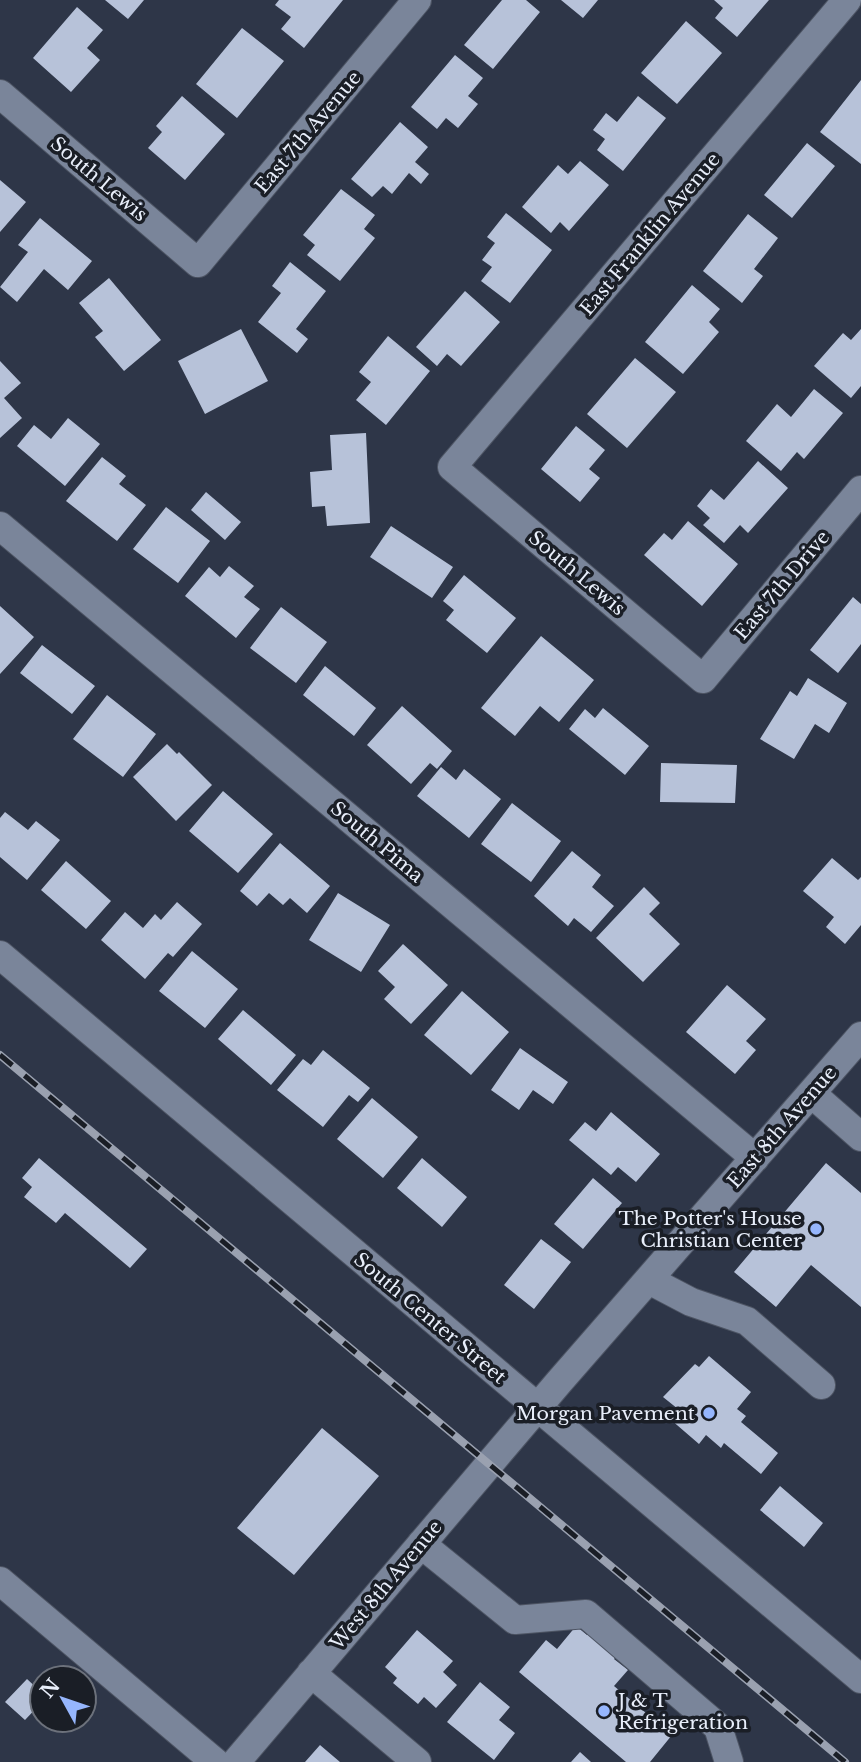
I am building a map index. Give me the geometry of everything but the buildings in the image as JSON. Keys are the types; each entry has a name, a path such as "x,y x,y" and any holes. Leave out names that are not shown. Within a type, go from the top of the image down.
{"street":[{"name":"East 7th Avenue","path":"198,263 417,0"},
{"name":"East Franklin Avenue","path":"452,467 847,0"},
{"name":"South Lewis","path":"0,94 198,263"},
{"name":"South Lewis","path":"452,467 703,679"},
{"name":"East 7th Drive","path":"703,679 861,491"},
{"name":"South Pima","path":"0,526 755,1157"},
{"name":"South Center Street","path":"0,955 861,1679"},
{"name":"East 8th Avenue","path":"537,1408 861,1036"},
{"path":"812,1094 861,1137"},
{"path":"649,1280 691,1302 747,1321 821,1385"},
{"name":"West 8th Avenue","path":"236,1762 537,1408"},
{"path":"421,1544 515,1620 586,1614 718,1727 729,1762"},
{"path":"0,1581 215,1762"},
{"path":"311,1673 417,1762"}],"railway":[{"path":"0,1055 845,1762"}],"place":[{"name":"The Potter's House Christian Center","path":"816,1229"},
{"name":"Morgan Pavement","path":"709,1413"},
{"name":"J & T Refrigeration","path":"604,1711"}]}
